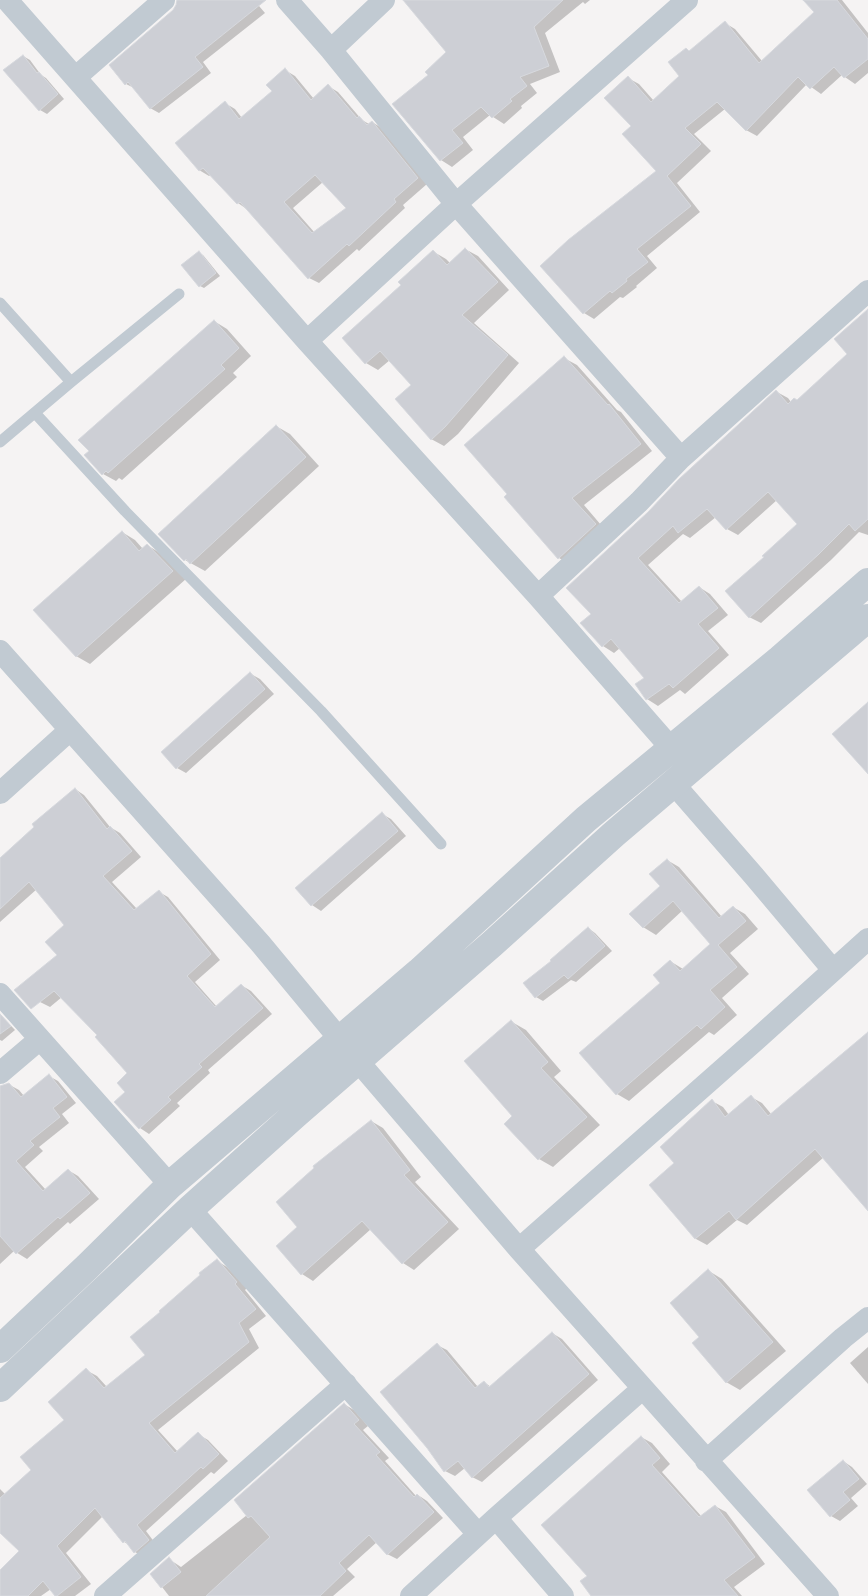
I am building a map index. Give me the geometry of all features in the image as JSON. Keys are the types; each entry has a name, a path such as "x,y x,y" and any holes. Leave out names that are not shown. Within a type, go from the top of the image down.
{"street":[{"path":"8,0 306,342 538,596 671,748"},
{"path":"76,78 164,0"},
{"path":"287,0 331,50 456,204 680,458"},
{"path":"331,50 384,0"},
{"path":"306,342 456,204 687,0"},
{"path":"538,596 639,502 680,458 868,291"},
{"path":"0,1349 170,1185 419,972 586,819 780,659 868,582"},
{"path":"0,1388 190,1209 357,1060 492,944 556,885 673,783 868,618"},
{"path":"0,651 260,942 339,1039 518,1250 828,1596"},
{"path":"0,793 70,730"},
{"path":"673,783 833,970"},
{"path":"518,1250 757,1039 868,938"},
{"path":"0,994 170,1185"},
{"path":"0,1073 40,1039"},
{"path":"190,1209 478,1534"},
{"path":"706,1461 843,1338 868,1318"},
{"path":"105,1596 346,1384"},
{"path":"411,1596 642,1389"},
{"path":"496,1518 563,1596"}],"lane":[{"path":"0,442 70,382 179,294"},
{"path":"0,303 70,382"},
{"path":"35,413 126,511 320,711 441,844"}],"building":[{"path":"177,0 266,0 195,57 203,67 150,109 128,82 125,85 109,65 173,10"},
{"path":"403,0 563,0 534,27 549,66 520,77 527,86 510,99 512,101 492,118 481,107 452,130 463,143 440,161 392,104 428,75 425,72 446,52"},
{"path":"803,0 837,0 868,39 868,59 844,78 834,67 810,89 798,77 746,131 717,102 685,128 701,144 667,176 691,206 637,249 648,262 612,293 610,291 583,314 540,266 568,240 656,171 622,134 631,126 604,98 628,76 651,102 679,76 668,62 686,48 689,51 725,21 759,63 814,12"},
{"path":"23,55 37,73 39,72 58,94 39,111 3,70"},
{"path":"285,68 311,100 328,84 357,118 359,116 367,125 372,121 418,178 394,199 396,202 349,246 347,244 308,279 240,202 237,204 203,168 199,171 175,143 225,101 239,119 272,91 266,85","holes":["315,175 346,208 312,233 284,202"]},
{"path":"465,248 498,282 462,315 508,355 445,427 431,440 395,399 411,385 380,351 365,364 342,338 401,285 398,282 433,250 447,265"},
{"path":"199,251 216,273 199,287 181,265"},
{"path":"868,309 868,519 855,531 849,524 749,618 725,591 764,557 762,556 797,524 768,492 726,530 707,509 678,533 673,526 638,558 679,603 699,586 718,608 698,624 719,648 673,688 669,684 646,700 635,684 644,678 611,639 602,647 580,623 591,614 566,588 648,512 679,479 776,390 788,404 794,398 797,400 847,354 834,339"},
{"path":"214,320 239,348 221,365 225,369 108,473 106,471 102,475 84,455 89,451 78,440"},
{"path":"564,356 609,404 641,444 572,498 596,524 558,559 504,497 507,494 464,445"},
{"path":"276,425 306,457 190,564 186,559 184,561 158,534"},
{"path":"122,531 139,551 147,544 173,571 76,657 33,610"},
{"path":"250,672 265,689 176,769 161,752"},
{"path":"868,702 868,774 832,734"},
{"path":"75,788 107,829 110,826 132,851 103,876 134,910 159,890 211,954 187,976 215,1007 241,984 263,1008 199,1064 202,1067 168,1097 171,1100 139,1129 114,1102 125,1092 117,1083 127,1073 95,1037 97,1035 54,991 31,1009 14,990 57,955 45,942 64,925 29,882 0,909 0,858 34,827 32,824"},
{"path":"382,812 398,831 311,906 295,888"},
{"path":"667,859 719,918 733,906 746,921 718,945 737,967 710,990 725,1007 701,1029 697,1025 616,1095 579,1053 660,983 653,975 670,960 680,971 710,944 673,901 643,928 629,914 660,886 649,874"},
{"path":"588,927 605,946 568,979 564,975 535,998 523,983 551,961"},
{"path":"0,1014 11,1026 0,1034"},
{"path":"511,1020 548,1062 541,1068 587,1117 538,1160 504,1124 512,1116 464,1061"},
{"path":"868,1032 868,1211 815,1149 736,1220 729,1211 695,1239 649,1185 674,1163 660,1147 712,1099 725,1117 751,1095 768,1116"},
{"path":"49,1074 67,1097 53,1108 60,1117 30,1141 34,1145 16,1161 43,1191 68,1169 90,1193 60,1219 58,1217 16,1254 0,1236 0,1086 9,1083 21,1097"},
{"path":"371,1120 410,1170 404,1175 448,1222 402,1264 362,1221 301,1275 276,1246 297,1227 276,1202 314,1168 313,1166"},
{"path":"217,1259 237,1282 235,1284 256,1309 239,1323 249,1342 149,1423 175,1453 198,1432 219,1454 203,1469 201,1467 137,1525 149,1540 134,1553 125,1541 123,1543 95,1508 57,1546 81,1577 57,1596 43,1581 28,1596 0,1596 0,1570 19,1551 0,1533 0,1498 31,1470 20,1457 64,1420 48,1402 86,1368 104,1388 145,1355 130,1337 200,1275 199,1273"},
{"path":"708,1269 773,1342 726,1383 692,1343 699,1337 670,1303"},
{"path":"552,1332 589,1374 472,1478 458,1461 444,1472 427,1448 380,1392 437,1343 475,1388 484,1381 489,1387"},
{"path":"344,1403 359,1420 354,1424 380,1452 376,1455 414,1497 417,1494 434,1512 387,1555 369,1535 339,1563 346,1571 320,1596 206,1596 270,1537 251,1516 248,1518 234,1500"},
{"path":"641,1436 660,1458 652,1465 699,1517 715,1505 755,1557 724,1580 738,1596 591,1596 580,1581 587,1576 541,1525"},
{"path":"843,1460 859,1479 843,1492 850,1500 830,1517 807,1490"},
{"path":"169,1557 181,1572 161,1588 150,1574"}]}
